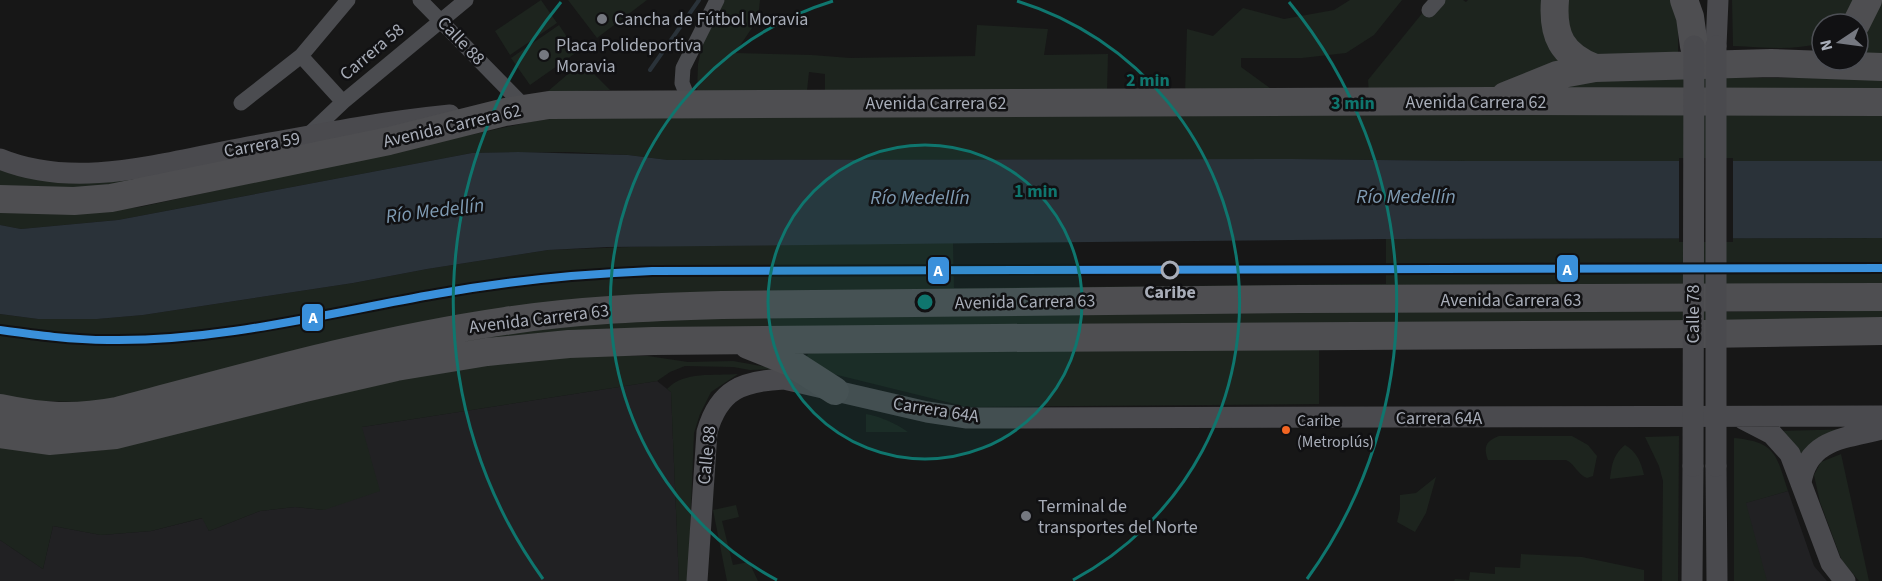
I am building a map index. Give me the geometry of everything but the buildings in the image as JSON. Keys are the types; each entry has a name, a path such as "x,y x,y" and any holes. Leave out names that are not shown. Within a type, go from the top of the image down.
{"highway":[{"path":"1555,0 1556,25 1561,43 1572,57 1595,68"},
{"path":"1684,0 1705,46"},
{"path":"1771,63 1810,55"},
{"path":"1492,101 1557,75 1595,68 1771,63 1882,67"},
{"name":"Avenida Carrera 62","path":"0,199 74,201 111,198 389,141 526,108 564,104 1882,102"},
{"name":"Avenida Carrera 63","path":"0,408 53,417 94,415 300,363 456,329 532,317 637,308 722,305 1230,300 1882,297"},
{"name":"Avenida Carrera 63","path":"0,434 50,441 116,435 396,367 487,352 610,341 1704,334 1882,330"},
{"path":"731,340 790,362 835,391"}],"main road":[{"path":"1698,0 1705,46"},
{"path":"1705,46 1718,0"},
{"name":"Calle 78","path":"1692,581 1705,46"},
{"name":"Calle 78","path":"1705,46 1717,581"},
{"name":"Carrera 59","path":"0,159 26,168 51,172 103,172 393,121 526,108"},
{"name":"Carrera 64A","path":"784,379 927,412 967,418 1882,416"},
{"name":"Calle 88","path":"698,581 706,443 710,419 716,406 733,390 755,382 784,379"},
{"path":"1739,418 1762,428 1782,444 1790,454 1831,563 1845,581"},
{"path":"1801,483 1803,470 1808,460 1819,449 1828,443 1882,429"}],"street":[{"path":"241,103 301,57 348,0"},
{"name":"Calle 88","path":"420,0 526,108"},
{"name":"Carrera 58","path":"306,137 342,102 466,0"},
{"path":"690,103 682,83 683,68 717,0"},
{"path":"301,57 342,102"}],"shaded area":[{"name":"Placa Polideportiva Moravia","path":"541,0 557,23 510,55 495,31"},
{"name":"Cancha de Fútbol Moravia","path":"568,0 647,0 597,38"},
{"path":"725,0 760,0 758,19 735,53 850,58 975,56 977,25 1048,29 1044,55 1108,54 1107,92 825,92 825,74 809,72 807,91 697,93 698,64 705,33"},
{"path":"1350,0 1402,0 1374,35 1346,53 1302,58 1241,58 1241,67 1278,94 1185,94 1187,29 1213,36 1243,8 1284,19 1334,10"},
{"path":"1433,0 1463,0 1466,2 1468,0 1552,0 1569,63 1499,93 1369,94 1368,80"},
{"path":"1561,0 1675,0 1678,10 1678,60 1577,55"},
{"path":"1732,0 1858,0 1852,12 1810,12 1810,45 1778,48 1733,46"},
{"path":"1882,0 1882,57 1870,57 1870,17"},
{"name":"Placa Polideportiva Moravia","path":"559,25 577,52 530,85 511,58"},
{"path":"582,62 610,90 547,92"},
{"path":"1592,77 1882,78 1882,91 1536,92"},
{"path":"1882,113 1882,161 668,160 569,152 472,153 118,220 21,229 0,225 0,210 100,211 140,207 530,122 576,115"},
{"path":"0,167 135,174 124,188 0,188"},
{"path":"1882,238 1882,288 673,297 124,403 0,400 0,314 38,319 97,319 143,315 548,250 657,246 953,243 954,288 1386,284 1386,239"},
{"path":"1395,310 1813,312 1882,310 1882,321 642,331 401,347 631,318"},
{"path":"1319,348 1319,404 967,407 817,370 805,360 808,354 817,352"},
{"path":"565,356 648,356 688,362 733,361 778,369 750,370 733,367 685,366 657,381 362,427 380,491 324,510 295,507 260,511 209,531 202,518 151,531 101,535 53,526 43,569 0,540 0,446 55,453 111,449 425,373"},
{"path":"738,374 711,392 694,433 688,581 679,581 671,392 667,389 682,379 691,377"},
{"path":"657,381 671,392 679,581 0,581 0,540 43,569 53,526 101,535 151,531 203,518 209,531 260,511 295,507 324,510 362,427"},
{"path":"866,414 888,421 908,432 866,432"},
{"path":"1857,429 1823,436 1809,445 1800,460 1778,431"},
{"path":"1499,436 1572,436 1588,445 1597,456 1593,476 1584,477 1566,460 1488,460 1487,445"},
{"path":"1679,436 1678,581 1662,581 1663,481 1659,466 1645,437"},
{"path":"1734,438 1758,443 1772,452 1777,459 1788,491 1746,503 1767,581 1734,581"},
{"path":"1625,445 1638,458 1644,475 1610,479 1614,460"},
{"path":"1841,454 1869,581 1859,581 1842,561 1820,502 1814,475 1821,462"},
{"path":"1436,477 1426,513 1415,532 1397,522 1400,495 1416,493"},
{"path":"1788,491 1814,566 1827,581 1734,581 1734,506"},
{"path":"736,505 739,517 722,521 733,565 749,562 758,581 727,581 713,510"},
{"path":"1521,554 1582,557 1644,570 1644,581 1454,581 1455,579 1469,580 1470,572 1495,574 1495,567 1520,568"}],"water":[{"name":"Río Medellín","path":"472,153 628,155 668,160 1882,161 1882,238 1386,239 607,247 548,250 143,315 97,319 38,319 0,314 0,225 21,229 118,220"}],"pier":[{"path":"1679,158 1733,158 1733,242 1679,242"}],"waterway":[{"path":"650,70 699,0"}],"transit line":[{"name":"A","path":"0,330 94,340 191,336 273,325 489,285 570,276 652,271 1882,268"}],"place":[{"name":"Cancha de Fútbol Moravia","path":"602,19"},
{"name":"Placa Polideportiva Moravia","path":"544,55"},
{"name":"Caribe","path":"1170,270"},
{"name":"Caribe (Metroplús)","path":"1286,430"},
{"name":"Terminal de transportes del Norte","path":"1026,516"}]}
